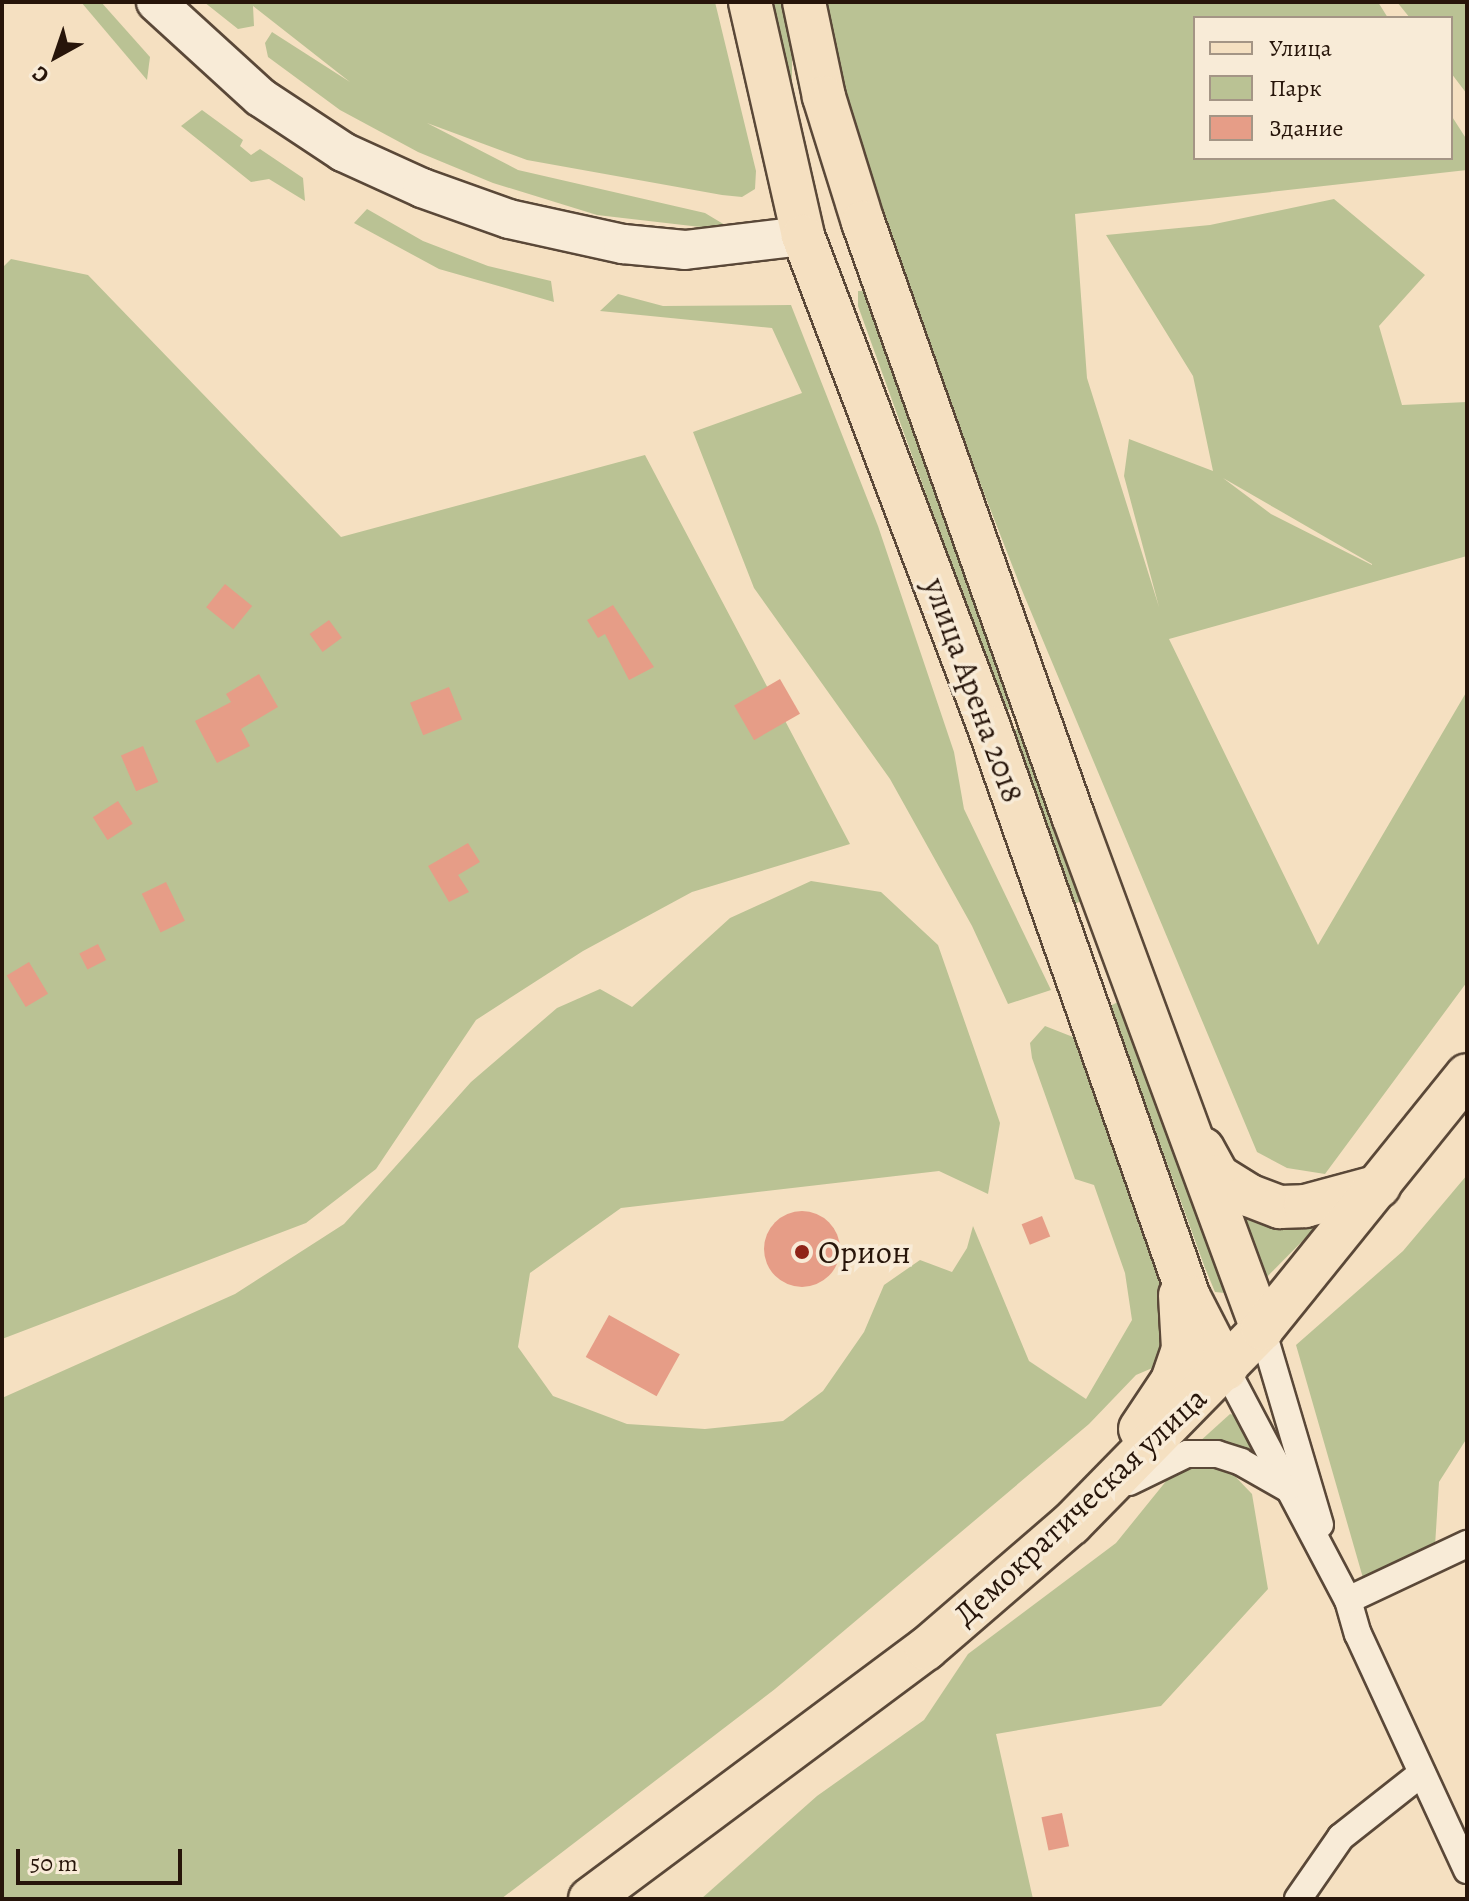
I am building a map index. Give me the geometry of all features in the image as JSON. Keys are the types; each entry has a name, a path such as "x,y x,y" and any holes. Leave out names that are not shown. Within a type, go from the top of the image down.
{"main road":[{"path":"156,2 260,97 343,152 422,188 509,219 623,244 685,250 803,236 863,222"},
{"name":"улица Арена 2018","path":"750,2 803,236 989,727 1177,1262 1226,1369"},
{"name":"улица Арена 2018","path":"804,2 824,97 863,222 1180,1111 1262,1329"},
{"name":"Демократическая улица","path":"590,1899 926,1649 1071,1524 1262,1329 1467,1075"},
{"path":"1180,1111 1218,1176 1248,1195 1280,1207 1305,1206 1379,1186"},
{"path":"1071,1524 1172,1381 1183,1349 1177,1262"}],"street":[{"path":"1262,1329 1333,1571"},
{"path":"1226,1369 1348,1600 1467,1870"},
{"path":"1071,1524 1145,1470 1187,1454 1241,1462 1288,1489"},
{"path":"1348,1600 1467,1544"},
{"path":"1298,1899 1341,1837 1422,1773"}],"green space":[{"path":"81,2 101,2 150,57 147,80"},
{"path":"204,2 715,2 756,171 755,189 742,197 722,195 527,160 427,123 518,170 705,213 735,231 597,215 493,183 418,152 340,110 268,57 265,43 272,32 350,82 253,6 254,26 238,29"},
{"path":"775,2 792,2 792,195 775,195"},
{"path":"826,2 1378,2 1387,16 1193,16 1193,160 1453,160 1453,118 1467,140 1467,170 1075,214 1087,378 1159,607 1124,476 1129,439 1213,471 1193,376 1106,235 1210,225 1334,199 1425,275 1379,326 1402,405 1467,402 1467,556 1169,639 1318,945 1467,691 1467,982 1325,1174 1287,1168 1257,1152 1021,588 892,257 831,42","holes":["1223,478 1372,564 1271,514"]},
{"path":"1397,2 1467,2 1467,94 1453,76 1453,16 1408,16"},
{"path":"202,110 243,140 240,146 251,155 260,149 303,178 305,201 269,179 251,182 181,126"},
{"path":"367,209 423,241 488,266 551,281 554,302 439,269 354,223"},
{"path":"11,259 88,275 341,537 645,455 850,844 692,892 583,951 476,1020 376,1169 306,1223 2,1339 2,268"},
{"path":"858,291 867,291 1018,708 1004,710 858,306"},
{"path":"618,294 663,306 791,305 878,526 954,752 964,809 1051,990 1008,1004 972,926 890,779 754,588 693,432 802,393 772,328 600,311"},
{"path":"1025,726 1088,899 1074,904 1011,731"},
{"path":"811,881 881,892 938,945 1000,1123 988,1194 939,1171 621,1208 530,1273 518,1347 553,1396 627,1424 705,1429 783,1421 823,1391 864,1332 884,1285 920,1260 952,1272 967,1248 973,1226 1029,1361 1086,1399 1132,1320 1125,1273 1094,1185 1075,1179 1032,1058 1030,1043 1045,1026 1073,1037 1147,1241 1171,1310 1164,1363 1136,1375 1089,1424 775,1689 501,1899 2,1899 2,1398 235,1294 344,1224 471,1082 557,1008 600,989 632,1007 730,918"},
{"path":"1126,998 1229,1286 1225,1293 1215,1292 1205,1268 1110,1006"},
{"path":"1467,1175 1467,1438 1439,1482 1435,1546 1363,1578 1296,1345 1403,1251"},
{"path":"1239,1201 1333,1210 1258,1286"},
{"path":"1230,1414 1237,1416 1261,1456 1198,1443"},
{"path":"1205,1465 1230,1471 1252,1494 1268,1589 1161,1706 996,1734 1033,1899 701,1899 817,1796 924,1720 968,1654 1116,1543 1171,1475"}],"building":[{"path":"225,584 252,606 233,629 206,607"},
{"path":"613,605 654,667 629,680 605,634 598,638 587,620"},
{"path":"329,620 342,638 323,652 310,634"},
{"path":"259,674 278,707 241,729 250,746 217,763 195,721 231,702 226,694"},
{"path":"780,679 800,714 754,740 734,706"},
{"path":"449,687 462,719 423,735 410,703"},
{"path":"143,746 158,782 136,791 121,755"},
{"path":"118,801 133,824 108,840 93,817"},
{"path":"468,843 480,862 458,875 469,892 449,902 428,866"},
{"path":"166,882 185,921 161,932 142,894"},
{"path":"98,944 106,960 87,970 79,954"},
{"path":"29,962 48,994 26,1007 7,975"},
{"name":"Орион","path":"802,1211 817,1214 829,1222 837,1234 840,1249 837,1264 829,1276 817,1284 802,1287 787,1284 775,1276 767,1264 764,1249 767,1234 775,1222 787,1214"},
{"path":"1042,1216 1050,1236 1030,1245 1022,1224"},
{"path":"609,1315 680,1354 657,1396 586,1357"},
{"path":"1062,1813 1069,1846 1049,1851 1041,1817"}],"place":[{"name":"Орион","path":"802,1252"}]}
